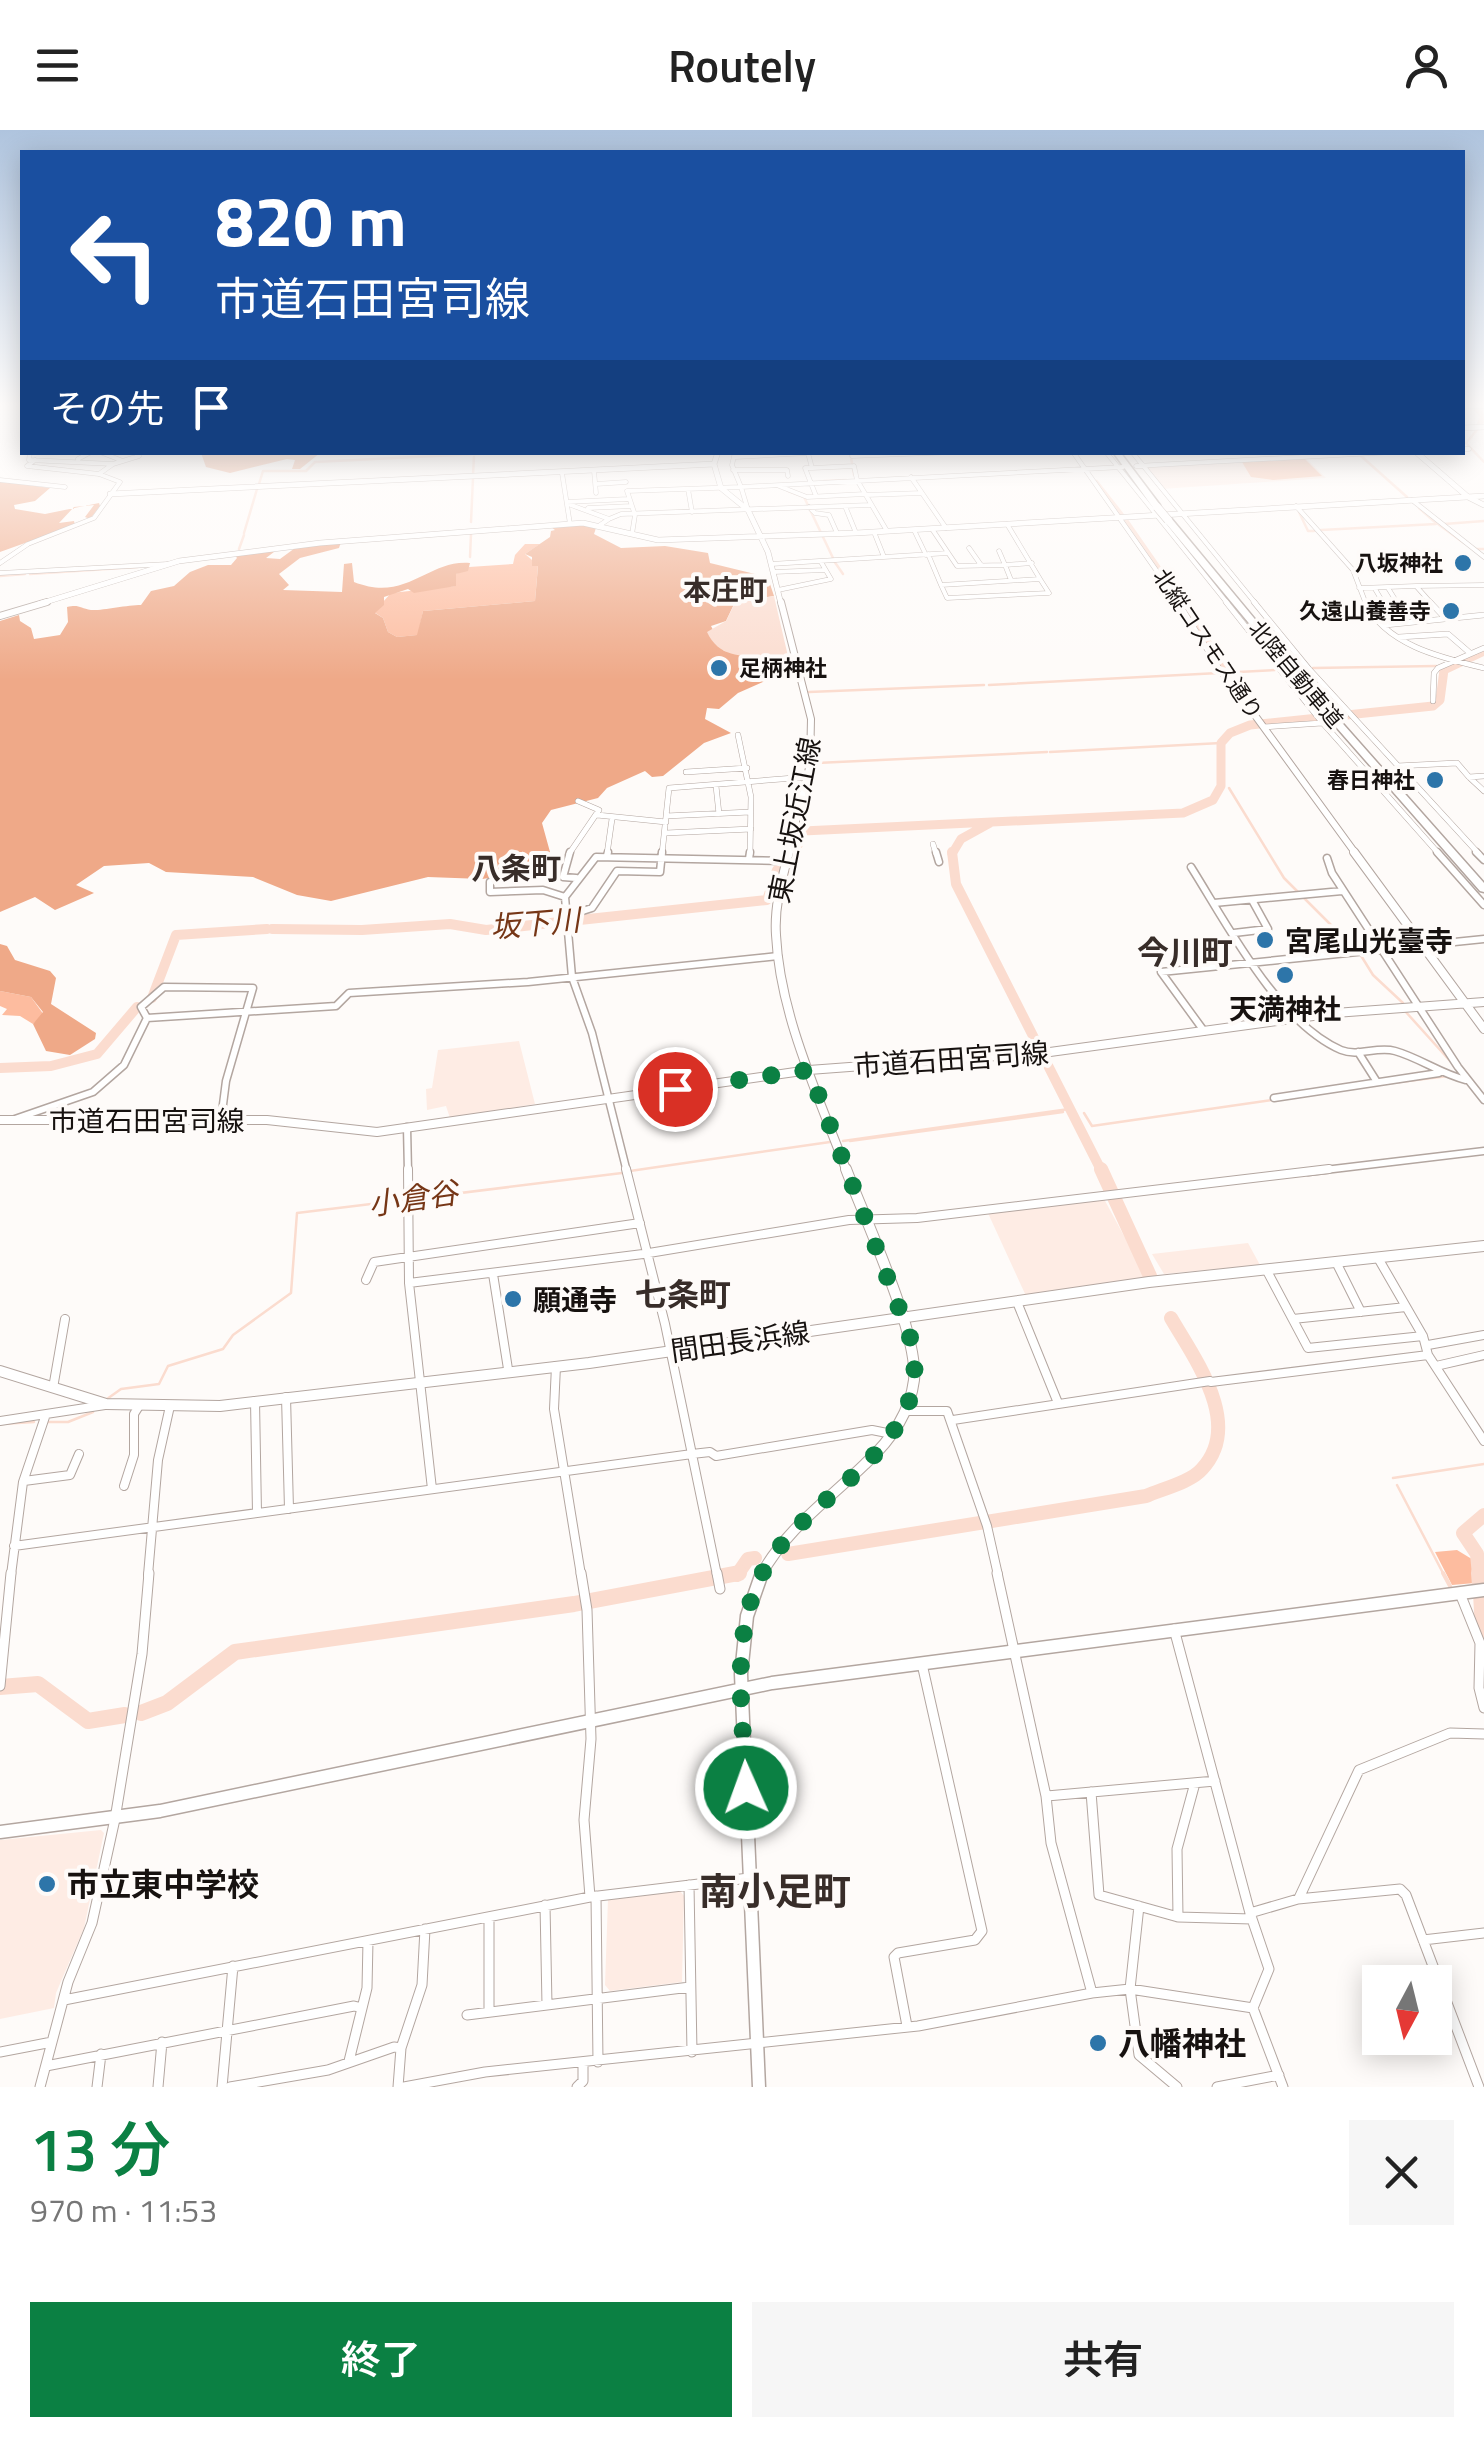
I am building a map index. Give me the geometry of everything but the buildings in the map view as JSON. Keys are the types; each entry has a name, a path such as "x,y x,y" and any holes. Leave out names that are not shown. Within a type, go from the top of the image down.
{"highway":[{"name":"北陸自動車道","path":"1150,497 1158,509 1173,518 1321,701 1350,726 1484,878"},
{"name":"北陸自動車道","path":"1350,726 1484,888"}],"main road":[{"path":"733,497 748,510"},
{"path":"1173,518 1296,506 1462,497"},
{"path":"1469,497 1484,505"},
{"path":"0,616 169,564 320,542 570,524 600,525 658,540 874,532 1119,517 1158,509"},
{"name":"東上坂近江線","path":"748,510 771,564 811,718 807,778 784,861 776,913 778,956 809,1070 868,1222 916,1368 908,1411 894,1434 796,1526 769,1560 751,1599 745,1625 742,1689 759,2087"},
{"name":"北縦コスモス通り","path":"1260,722 1484,1029"},
{"name":"市道石田宮司線","path":"4,1122 267,1120 364,1132 809,1070 1043,1053 1297,1018 1484,1002"},
{"name":"間田長浜線","path":"0,1372 106,1404 255,1402 1017,1301 1484,1246"},
{"path":"0,1832 115,1819 590,1724 742,1689 921,1661 1484,1590"}],"street":[{"path":"0,564 28,544 94,518 108,497"},
{"path":"567,497 570,524"},
{"path":"689,497 692,512"},
{"path":"741,497 741,503"},
{"path":"795,497 798,508"},
{"path":"798,497 815,513 829,515 837,533"},
{"path":"600,525 609,519 635,514 798,508 816,497"},
{"path":"866,497 887,531"},
{"path":"926,497 946,528"},
{"name":"北縦コスモス通り","path":"1105,497 1160,572 1223,674 1260,722"},
{"path":"1147,497 1321,722 1484,905"},
{"path":"1159,497 1173,518 1350,710 1350,726 1397,766 1484,860"},
{"path":"569,504 628,499 635,514 632,534"},
{"path":"1412,500 1484,557"},
{"path":"807,503 870,505"},
{"path":"569,504 609,519"},
{"path":"581,508 632,506"},
{"path":"845,506 856,532"},
{"path":"1296,506 1348,563 1367,608 1398,638 1416,649 1484,668"},
{"path":"597,514 610,513 610,507"},
{"path":"914,530 947,598 1049,593 1007,524"},
{"path":"932,528 958,567 1032,563"},
{"path":"874,532 884,557"},
{"path":"969,548 981,576"},
{"path":"999,551 1012,580"},
{"path":"0,554 12,554"},
{"path":"771,564 948,554"},
{"path":"778,590 831,578 821,562"},
{"path":"0,573 169,564"},
{"path":"773,572 826,570"},
{"path":"941,585 1041,579"},
{"path":"1359,588 1484,585"},
{"path":"1416,586 1445,618"},
{"path":"1375,588 1396,623"},
{"path":"1388,588 1399,606 1432,605"},
{"path":"1384,625 1484,614"},
{"path":"1398,638 1448,634 1470,653"},
{"path":"1433,701 1434,674 1453,660 1484,648"},
{"path":"1260,722 1321,722"},
{"path":"738,734 747,768 751,829 748,860"},
{"path":"1397,766 1457,763 1484,791"},
{"path":"686,772 747,768"},
{"path":"1469,777 1484,776"},
{"path":"568,919 592,908 617,871 660,872 669,788 807,778"},
{"path":"716,786 719,814"},
{"path":"576,878 563,877 566,861 599,810 578,802"},
{"path":"596,816 612,820 666,819 750,812"},
{"path":"606,857 612,820"},
{"path":"666,832 751,829"},
{"path":"934,844 938,862"},
{"path":"719,1588 640,1223 592,1033 572,977 566,897 576,878 596,858 784,861"},
{"path":"1327,858 1410,1008 1484,1100"},
{"path":"1191,867 1233,933 1297,1018 1340,1049 1392,1050 1439,1073 1466,1080"},
{"path":"490,882 490,892 542,890 566,897"},
{"path":"1214,903 1343,891"},
{"path":"1233,933 1268,929 1251,899"},
{"path":"1204,1031 1162,972 1484,939"},
{"path":"147,1018 336,1006 350,993 572,977 778,956"},
{"path":"147,1018 141,1007 166,986 253,988 226,1082 222,1120"},
{"path":"4,1122 93,1092 124,1064 147,1018"},
{"path":"1358,1052 1377,1082"},
{"path":"1274,1098 1439,1073"},
{"path":"407,1128 408,1283 432,1489"},
{"path":"408,1283 493,1274 849,1220 868,1222 1484,1151"},
{"path":"366,1280 374,1262 640,1223"},
{"path":"1378,1258 1436,1366 1484,1441"},
{"path":"1336,1262 1361,1312"},
{"path":"1266,1270 1308,1348 1423,1336"},
{"path":"493,1274 508,1369"},
{"path":"1017,1301 1058,1403"},
{"path":"1293,1318 1406,1307"},
{"path":"52,1388 65,1318"},
{"path":"953,1420 1428,1350 1484,1336"},
{"path":"1436,1366 1484,1355"},
{"path":"556,1365 554,1410 586,1602 590,1724 584,1820 593,1896 598,2062"},
{"path":"286,1397 289,1509"},
{"path":"255,1402 258,1514"},
{"path":"0,1421 44,1417 106,1404"},
{"path":"124,1486 134,1455 134,1414 139,1406"},
{"path":"40,2087 64,2000 92,1923 115,1819 142,1654 158,1460 170,1406"},
{"path":"908,1411 947,1411 953,1420 985,1522 1016,1649 1046,1796 1051,1843 1092,1993"},
{"path":"0,1683 24,1482 44,1417"},
{"path":"14,1546 692,1454 710,1452 716,1456 872,1430 894,1434"},
{"path":"24,1482 70,1475 78,1454"},
{"path":"1458,1591 1478,1634 1482,1659 1476,1683 1484,1708"},
{"path":"1174,1628 1251,1916 1270,1969 1253,2008 1281,2081 1217,2087"},
{"path":"907,2026 894,1957 898,1953 976,1940 982,1931 921,1661"},
{"path":"1298,1899 1358,1770 1450,1734 1484,1734"},
{"path":"1046,1796 1215,1781"},
{"path":"1178,1917 1179,1819 1195,1783"},
{"path":"1091,1792 1099,1895 1178,1917 1251,1916 1298,1899 1400,1890 1406,1894 1478,2087"},
{"path":"64,2000 593,1896 750,1878"},
{"path":"690,1884 692,2052"},
{"path":"546,1905 547,2005"},
{"path":"1140,1906 1130,1989 1139,2055 1176,2087"},
{"path":"489,1916 489,2012"},
{"path":"425,1928 420,1997 401,2048 401,2087 907,2026 1130,1989 1253,2008"},
{"path":"1423,1940 1484,1933"},
{"path":"349,2061 367,1988 368,1941"},
{"path":"233,1966 226,2030 226,2087 328,2070 401,2048"},
{"path":"467,2015 690,1987"},
{"path":"45,2067 354,2006 362,2008"},
{"path":"0,2052 52,2042"},
{"path":"158,2087 162,2042"},
{"path":"98,2087 102,2054"},
{"path":"577,2087 583,2081 583,2064"}],"shaded area":[{"path":"0,497 39,497 14,505 15,509 45,514 73,508 59,523 74,521 75,525 0,552"},
{"path":"99,503 100,506 90,519 85,517 94,505 85,506"},
{"path":"597,525 594,534 621,548 665,546 708,553 710,563 755,574 755,580 769,581 774,596 735,602 726,621 711,626 724,651 775,658 782,664 765,681 738,693 719,709 707,708 705,719 731,733 704,743 663,776 652,777 645,771 607,788 598,798 551,810 542,823 550,852 510,875 482,879 428,877 331,901 297,895 253,877 166,872 149,863 104,866 76,885 94,893 55,910 35,897 0,912 0,621 19,615 20,621 31,628 34,639 60,635 68,622 67,607 95,610 141,605 151,591 174,586 190,572 208,565 231,565 235,555 278,549 266,558 280,559 295,548 341,542 339,548 300,558 279,574 289,585 283,590 342,592 344,564 352,563 354,582 389,587 442,567 470,563 468,571 456,574 456,586 414,593 408,589 384,597 384,605 375,613 383,618 388,632 397,637 417,635 423,611 535,601 538,566 532,566 532,557 525,554 550,537 555,530 551,527"},
{"path":"525,544 540,544 525,554 538,565 535,601 423,611 418,635 397,637 388,632 383,618 374,612 391,593 455,586 456,574 469,567 513,564"},
{"path":"774,596 790,665 770,657 732,654 718,647 707,632 726,621 735,603"},
{"path":"0,944 7,946 15,960 50,971 56,978 51,1004 96,1033 95,1039 70,1055 46,1051 33,1024 43,1012 31,997 0,991"},
{"path":"0,991 31,997 44,1015 33,1024 20,1016 2,1015 7,1009 0,1006"},
{"path":"519,1041 535,1104 450,1118 446,1106 427,1110 426,1089 432,1088 438,1050"},
{"path":"1103,1197 1146,1277 1026,1296 987,1211"},
{"path":"1248,1243 1260,1265 1164,1274 1152,1254"},
{"path":"1457,1550 1475,1561 1475,1583 1452,1585 1435,1552"},
{"name":"市立東中学校","path":"101,1830 104,1833 84,1928 56,1993 54,2008 0,2019 0,1840"},
{"path":"680,1891 684,1896 682,1982 610,1991 605,1985 608,1899"}],"waterway":[{"path":"244,533 255,497"},
{"path":"471,522 472,497"},
{"path":"804,497 833,558"},
{"path":"1107,497 1121,515"},
{"path":"1419,508 1436,523"},
{"path":"1299,512 1308,531 1314,531"},
{"path":"1124,519 1183,604"},
{"path":"1444,524 1484,521"},
{"path":"1321,530 1436,524"},
{"path":"1438,524 1464,543"},
{"path":"470,557 471,534"},
{"path":"239,549 244,535"},
{"path":"1474,549 1484,549"},
{"path":"834,561 843,574"},
{"path":"30,574 138,567"},
{"path":"0,576 25,574"},
{"path":"1182,602 1204,638"},
{"path":"1206,641 1229,674"},
{"path":"795,854 803,831 1183,813 1213,800 1221,786 1221,743 1230,733 1250,725 1433,706 1440,700 1444,670 1484,651"},
{"path":"1313,668 1436,666"},
{"path":"989,685 1275,670"},
{"path":"809,692 984,685"},
{"path":"1050,752 1221,743"},
{"path":"817,763 1047,752"},
{"path":"1229,788 1284,878 1354,948"},
{"path":"952,854 961,839 990,823"},
{"name":"坂下川","path":"789,870 796,852"},
{"path":"952,854 956,884 1102,1172"},
{"name":"坂下川","path":"272,929 362,930 450,924 486,930 767,900 777,870"},
{"name":"坂下川","path":"152,998 176,935 267,929"},
{"path":"1360,954 1373,975 1403,1003"},
{"name":"坂下川","path":"0,1068 51,1066 97,1054 137,1007"},
{"path":"1405,1011 1451,1062"},
{"path":"1392,1083 1448,1076"},
{"path":"1084,1113 1092,1126 1272,1100"},
{"name":"小倉谷","path":"843,1141 1069,1109"},
{"name":"小倉谷","path":"850,1141 1063,1112"},
{"name":"小倉谷","path":"630,1171 830,1142"},
{"path":"1101,1169 1150,1276"},
{"name":"小倉谷","path":"412,1199 622,1173"},
{"name":"小倉谷","path":"107,1399 121,1389 159,1384 168,1366 223,1349 233,1335 291,1293 297,1213 404,1200"},
{"path":"788,1554 1146,1496 1191,1478 1214,1451 1217,1412 1202,1371 1171,1318"},
{"name":"小倉谷","path":"47,1422 68,1422 93,1412"},
{"name":"小倉谷","path":"1,1424 34,1422"},
{"path":"1393,1478 1484,1464"},
{"path":"1397,1485 1444,1575"},
{"path":"1479,1575 1477,1554 1463,1533 1484,1515"},
{"path":"738,1573 748,1559 755,1558"},
{"path":"141,1713 167,1703 235,1652 574,1604 738,1573"},
{"path":"1443,1573 1450,1586"},
{"path":"1479,1573 1480,1585"},
{"path":"1481,1593 1484,1648"},
{"path":"0,1687 38,1684 88,1721 125,1715"}],"place":[{"name":"八坂神社","path":"1463,563"},
{"name":"久遠山養善寺","path":"1451,611"},
{"name":"足柄神社","path":"719,668"},
{"name":"春日神社","path":"1435,780"},
{"name":"宮尾山光臺寺","path":"1265,940"},
{"name":"天満神社","path":"1285,975"},
{"name":"願通寺","path":"513,1299"},
{"name":"市立東中学校","path":"47,1884"},
{"name":"八幡神社","path":"1098,2043"}],"district":[{"name":"本庄町","path":"725,589"},
{"name":"八条町","path":"516,868"},
{"name":"今川町","path":"1185,952"},
{"name":"七条町","path":"683,1294"},
{"name":"南小足町","path":"775,1891"}],"route":[{"path":"675,1089 809,1070 911,1340 916,1368 908,1411 896,1431 796,1526 759,1579 745,1625 742,1653 746,1788"}]}
